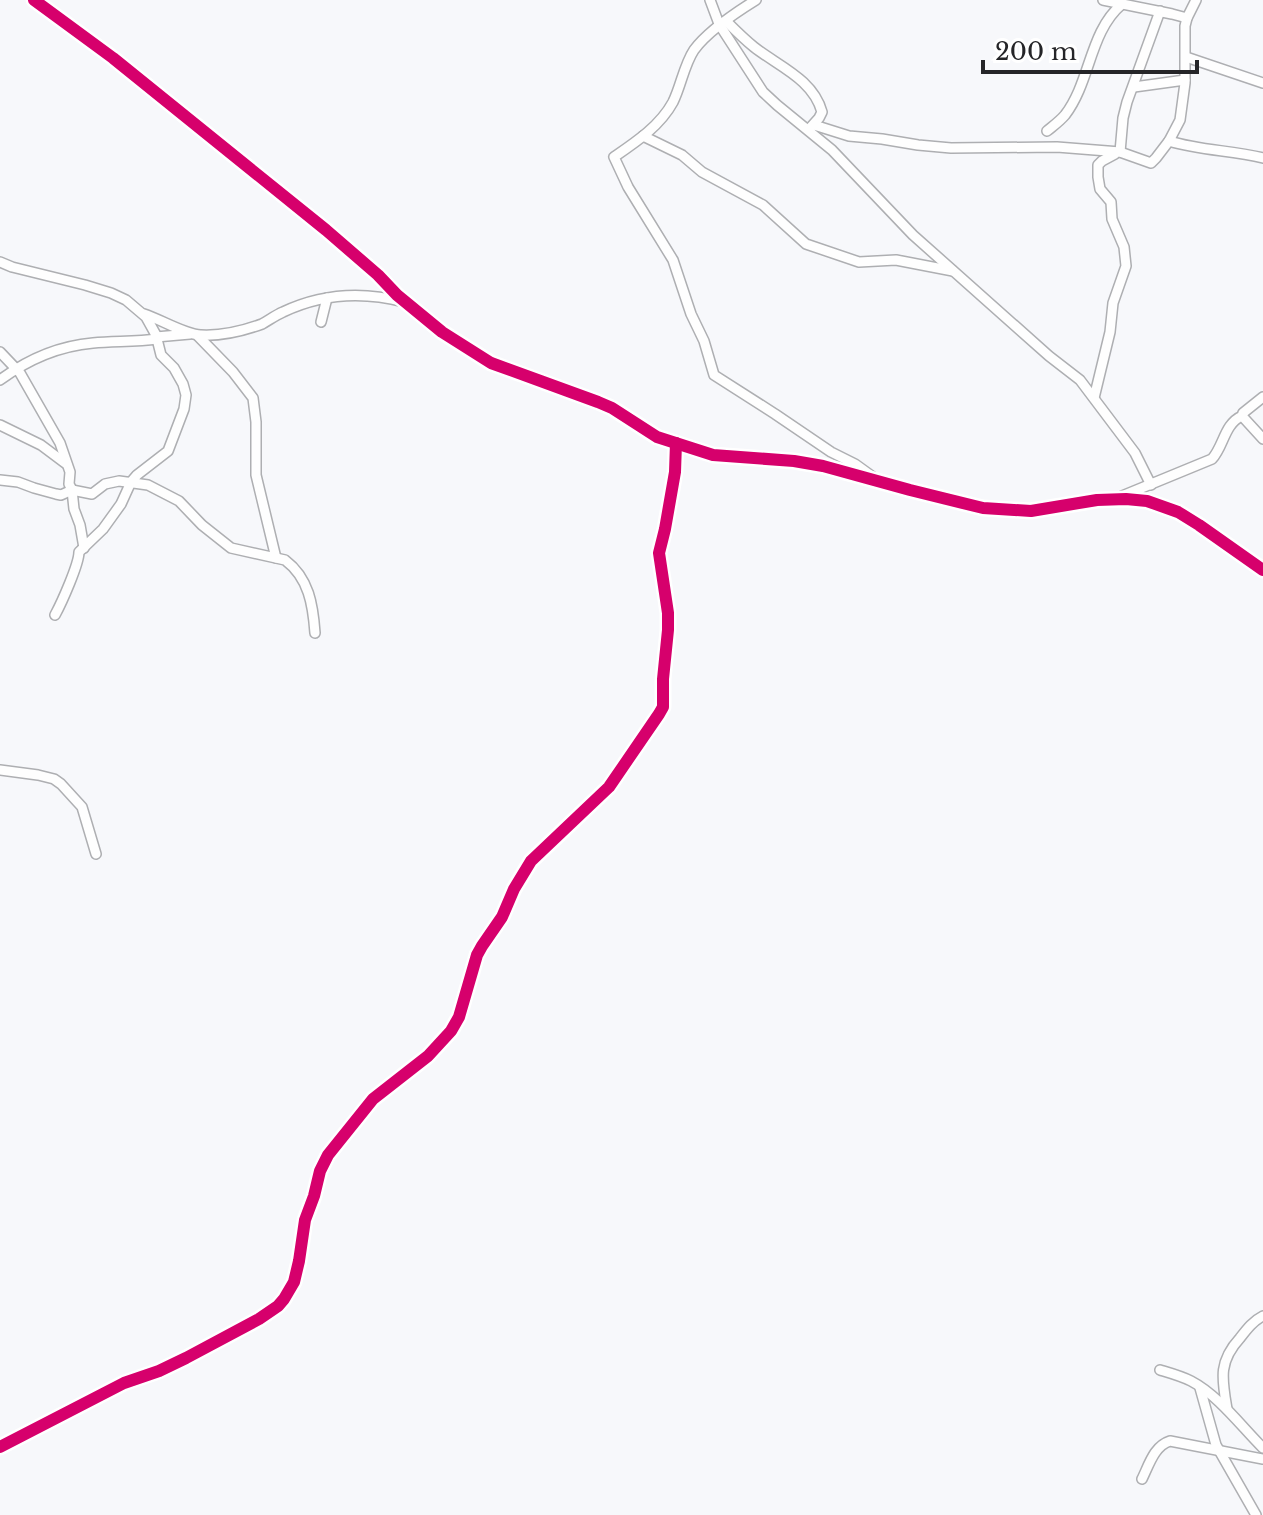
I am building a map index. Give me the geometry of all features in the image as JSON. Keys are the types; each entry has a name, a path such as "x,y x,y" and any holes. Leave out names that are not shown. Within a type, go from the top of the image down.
{"street":[{"path":"34,0 113,58 326,230 442,332 491,363 598,402 657,437 713,455 823,466 983,508 1031,511 1114,499 1147,501 1178,512 1263,570"},
{"path":"710,0 763,92 811,127 913,235 1080,380 1135,453 1151,485"},
{"path":"756,0 722,22 693,51 672,103 663,116 643,136 614,157 628,187 673,260 714,375 877,480"},
{"path":"1103,0 1187,18"},
{"path":"811,127 849,136 933,147 1035,146 1119,152 1151,163 1169,141 1180,120 1187,18 1196,0"},
{"path":"1047,131 1067,113 1106,22 1128,3"},
{"path":"1119,152 1123,118 1160,11"},
{"path":"722,22 804,83 818,101 822,112 811,127"},
{"path":"1186,57 1263,83"},
{"path":"1134,87 1185,80"},
{"path":"643,136 682,155 702,172 763,205 806,244 859,262 896,260 956,272"},
{"path":"1169,141 1214,152 1263,158"},
{"path":"1094,398 1110,332 1113,303 1126,266 1124,247 1112,219 1111,202 1100,189 1097,168 1102,161 1119,152"},
{"path":"0,262 126,300 144,314 194,335 233,372 253,398 256,475 276,558"},
{"path":"0,380 37,357 82,344 235,333 265,323 285,311 340,295 372,295 407,303"},
{"path":"321,322 327,298"},
{"path":"55,615 79,563 78,553 107,524 131,482 143,468 168,451 184,409 186,395 183,384 174,368 161,355 152,326 144,314"},
{"path":"0,352 16,368 37,401 60,443 65,463"},
{"path":"1114,499 1212,459 1235,419 1263,397"},
{"path":"1242,416 1263,439"},
{"path":"0,425 41,445 65,463 70,472 69,484 84,548"},
{"path":"0,1447 124,1383 186,1358 259,1319 284,1299 297,1272 306,1217 328,1155 373,1099 428,1056 451,1031 459,1017 477,955 502,917 523,872 609,787 663,707 668,613 659,550 675,472 676,443"},
{"path":"0,480 61,495 72,490 92,494 108,483 131,482 148,485 174,497 231,548 290,564 305,582 315,633"},
{"path":"0,770 38,775 61,784 82,807 96,854"},
{"path":"1227,1410 1222,1378 1227,1355 1254,1321 1263,1316"},
{"path":"1160,1370 1191,1381 1227,1410 1263,1447"},
{"path":"1200,1388 1218,1450 1256,1515"},
{"path":"1142,1479 1155,1451 1164,1442 1170,1441 1263,1459"}],"cycle path":[{"path":"34,0 113,58 326,230 442,332 491,363 598,402 657,437 713,455 823,466 983,508 1031,511 1097,500 1147,501 1178,512 1263,570"},
{"path":"0,1447 124,1383 186,1358 259,1319 284,1299 294,1282 305,1220 328,1155 373,1099 428,1056 451,1031 459,1017 477,955 502,917 531,861 609,787 663,707 668,613 659,553 675,472 676,443"}]}
